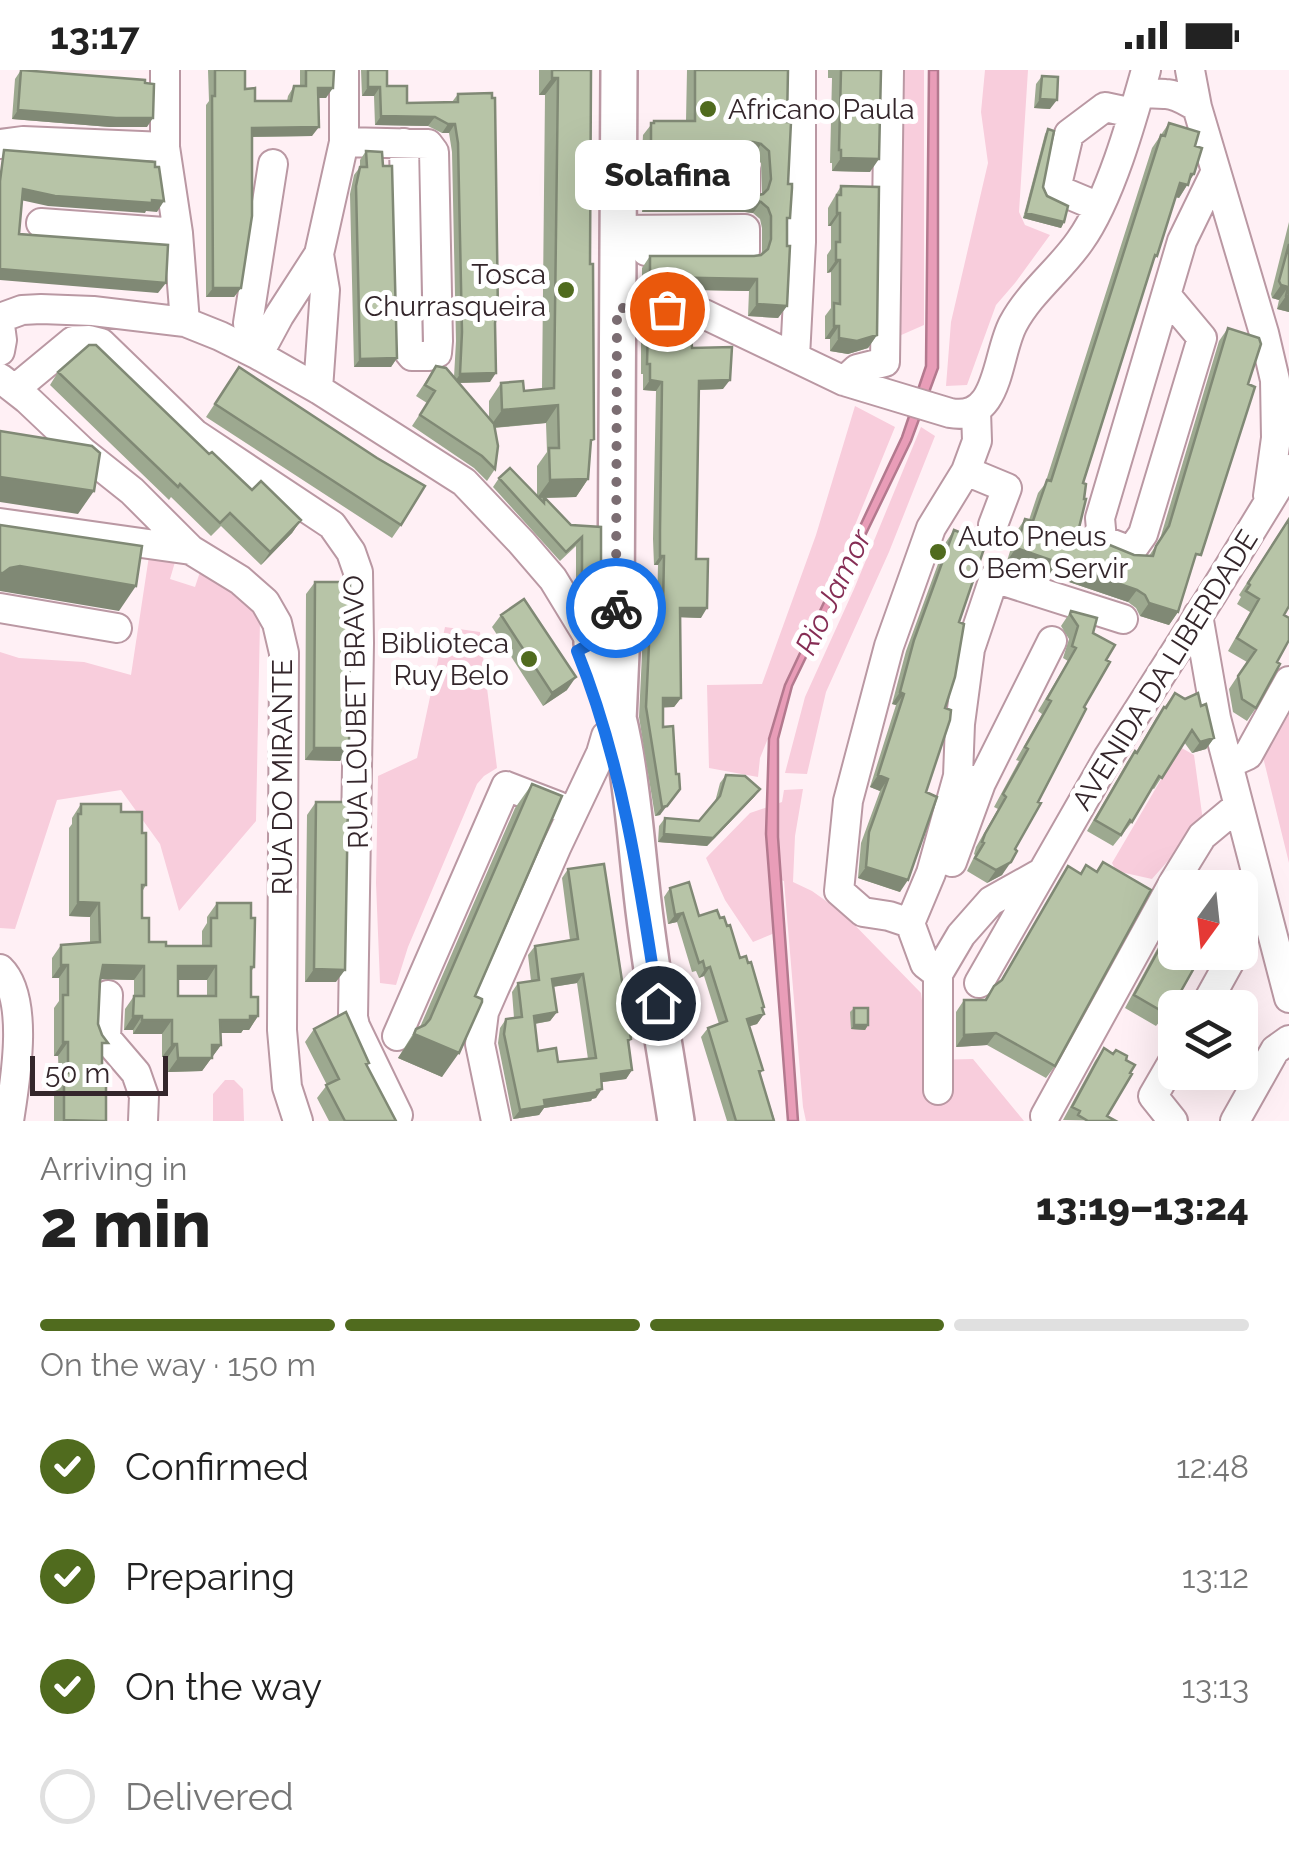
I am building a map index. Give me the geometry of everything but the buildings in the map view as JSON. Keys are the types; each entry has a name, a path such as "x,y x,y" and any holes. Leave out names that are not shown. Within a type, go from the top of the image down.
{"main road":[{"path":"612,728 621,653 616,614 617,308 631,230 633,170 618,70"},
{"path":"616,614 609,633 584,647 601,662 612,728 636,824 641,887 676,1121"}],"street":[{"path":"165,70 164,147 178,233 185,322"},
{"path":"318,389 314,285 344,142 344,70"},
{"path":"796,357 802,70"},
{"path":"844,380 857,369 885,362 889,70"},
{"path":"1190,70 1196,107 1275,380 1276,438 1266,506"},
{"path":"617,308 704,314 844,380 934,408 960,414 976,411 992,389 1012,326 1031,297 1075,248 1099,207 1140,92"},
{"path":"1099,207 1056,190 1069,134 1105,107 1140,92 1179,97 1196,107"},
{"path":"0,144 23,141 164,147"},
{"path":"344,142 404,143 428,144 434,152 438,341 437,354 429,356 412,356 408,351 404,143"},
{"path":"273,164 248,323 262,346 318,389 464,482 553,579 584,647"},
{"path":"1166,295 1202,338 1144,534 1131,552 1102,540 1100,518 1166,295 1182,241 1216,170"},
{"path":"41,223 178,233"},
{"path":"262,346 314,285"},
{"path":"0,351 0,322 22,310 41,309 185,322 262,346"},
{"name":"RUA LOUBET BRAVO","path":"7,384 73,341 101,344 195,434 332,525 351,552 358,572 359,643 353,1017 398,1115"},
{"name":"RUA DO MIRANTE","path":"7,384 132,491 191,550 240,580 266,602 277,623 284,654 282,1030 287,1088 298,1121"},
{"path":"910,923 863,912 839,891 848,801 894,629 931,528 966,470 977,441 976,411"},
{"path":"33,444 83,452"},
{"path":"966,470 1007,488 993,525"},
{"name":"AVENIDA DA LIBERDADE","path":"979,983 1109,756 1289,470"},
{"path":"90,536 113,533 129,522 136,508 132,491"},
{"path":"0,522 191,550"},
{"path":"952,862 969,780 960,724 970,649 994,578 1124,619"},
{"path":"0,608 118,628"},
{"path":"1198,615 1216,718 1289,998"},
{"path":"938,974 926,964 910,923 969,780 1052,642"},
{"path":"1166,669 1210,684"},
{"path":"1228,764 1248,754 1289,681"},
{"path":"496,1121 480,1044 484,1012 612,728"},
{"path":"397,1036 506,786 573,812"},
{"path":"1045,1116 1202,836 1238,806"},
{"path":"938,1090 938,974 960,935 991,900 1042,872"},
{"path":"1258,934 1270,928"},
{"path":"0,969 15,991 18,1062 9,1121"},
{"path":"108,995 106,1038 136,1073 144,1096 143,1121"},
{"path":"1235,1121 1275,1050 1289,1040"},
{"path":"1158,1087 1153,1096 1173,1121"}],"shaded area":[{"path":"901,70 924,70 924,325 899,336"},
{"path":"985,70 1028,70 1019,212 1025,225 1050,235 996,305 967,385 946,386 951,322 988,163 981,112"},
{"path":"855,406 895,427 760,758 758,777 709,768 707,685 762,684 816,535"},
{"path":"921,427 935,436 889,552 826,692 807,774 785,773 805,697"},
{"path":"149,556 175,562 170,579 195,587 200,572 227,586 248,603 260,621 256,821 179,911 160,844 121,790 57,800 15,929 0,928 0,652 19,658 84,662 131,675"},
{"path":"445,627 480,632 497,768 477,784 408,947 396,985 380,983 376,883 378,776 417,758"},
{"path":"1289,714 1289,863 1263,757"},
{"path":"1180,747 1194,755 1203,821 1152,879 1116,871 1112,863"},
{"path":"803,789 793,882 843,913 921,993 930,1060 973,1059 1024,1121 806,1121 784,881 781,880 782,930 753,942 725,900 706,858 750,813 782,802 784,790"},
{"path":"225,1080 234,1080 243,1089 244,1121 213,1121 213,1094"}],"water":[{"name":"Rio Jamor","path":"929,70 938,70 938,368 911,441 792,686 778,739 778,837 798,1121 788,1121 766,834 769,739 785,685 902,437 926,366"}],"way so far":[{"path":"616,608 617,308 667,309"}],"place":[{"name":"Africano Paula","path":"708,109"},
{"name":"Tosca Churrasqueira","path":"566,290"},
{"name":"Solafina","path":"667,309"},
{"name":"Auto Pneus O Bem Servir","path":"938,552"},
{"name":"Biblioteca Ruy Belo","path":"529,659"}],"route":[{"path":"616,608 616,620 609,633 577,651 612,760 641,887 658,1003"}]}
